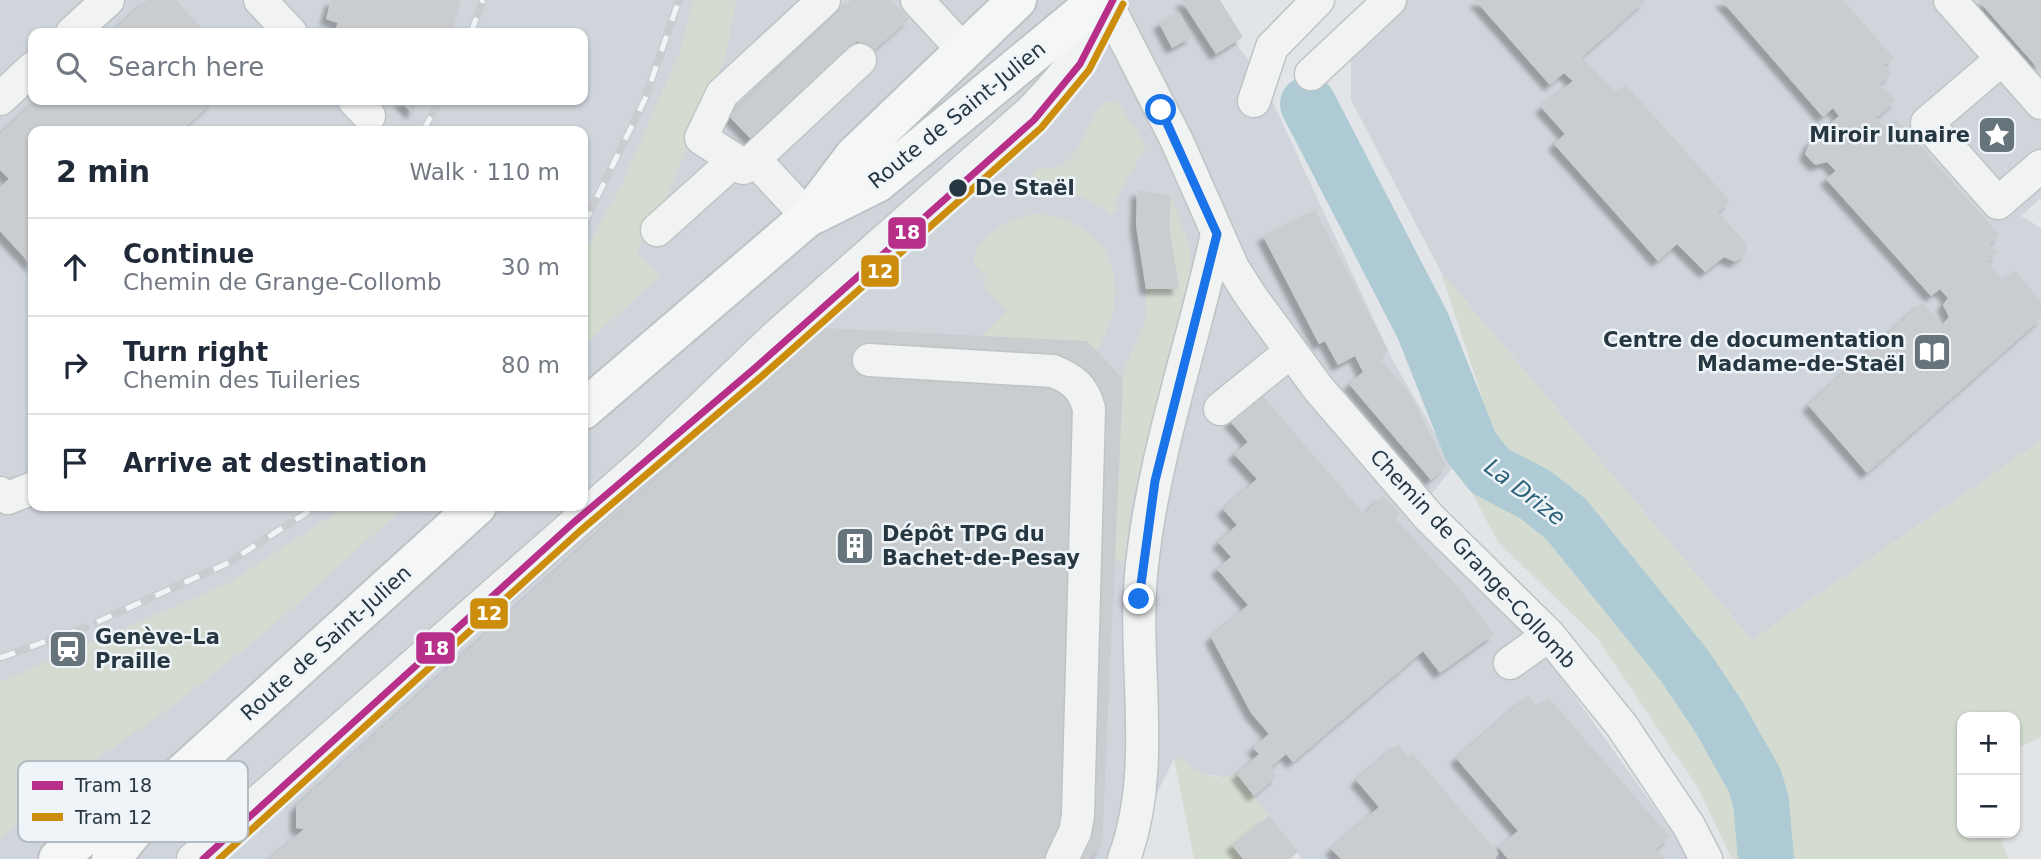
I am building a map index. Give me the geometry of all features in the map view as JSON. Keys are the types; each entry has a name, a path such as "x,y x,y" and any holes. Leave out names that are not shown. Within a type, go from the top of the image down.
{"main road":[{"name":"Route de Saint-Julien","path":"808,217 877,183 1102,0"},
{"name":"Route de Saint-Julien","path":"588,406 808,217 853,156 964,51 1010,2"},
{"name":"Route de Saint-Julien","path":"195,761 471,511"},
{"name":"Route de Saint-Julien","path":"58,859 102,843"},
{"path":"40,859 102,843"}],"street":[{"path":"77,28 108,0"},
{"path":"260,0 286,28"},
{"path":"808,217 745,160 701,138 722,94 824,0"},
{"path":"1060,111 1102,0"},
{"name":"Chemin de Grange-Collomb","path":"1102,0 1176,139 1217,234 1239,277 1290,352 1429,517 1549,635 1622,726 1698,855"},
{"path":"1254,101 1272,47 1318,0"},
{"path":"1311,74 1390,0"},
{"path":"1950,0 2041,103"},
{"path":"922,15 964,51"},
{"path":"248,811 648,459 773,339 1031,111 1062,78 1082,49"},
{"path":"2002,59 1927,123 1998,203 2041,166"},
{"path":"657,230 745,160 860,60"},
{"path":"0,99 28,73"},
{"path":"1124,859 1134,829 1141,782 1138,632 1147,523 1217,234"},
{"path":"1220,409 1290,352"},
{"path":"869,360 1053,371 1072,378 1086,395 1089,409 1078,815 1075,832 1062,859"},
{"path":"0,493 8,498 28,490"},
{"path":"1510,663 1549,635"},
{"path":"330,764 385,693"},
{"path":"193,859 213,842"}],"shaded area":[{"path":"0,0 1204,0 1261,77 1393,361 1454,466 1411,519 1532,637 1680,843 1688,859 1301,859 1298,852 1289,859 1243,859 1232,845 1269,816 1227,778 1193,771 1182,759 1174,759 1124,859 0,859"},
{"path":"694,0 736,0 725,59 665,199 637,252 660,276 588,341 588,248 622,184 681,49"},
{"path":"1404,0 2041,0 2041,198 2021,216 2041,228 2041,441 1752,640 1441,272 1351,100 1351,47"},
{"path":"1104,101 1118,103 1146,146 1114,203 1117,209 1112,215 1070,192 1023,185 1037,168 1051,168 1063,164 1071,157"},
{"path":"1171,196 1189,245 1191,267 1132,501 1124,561 1115,561 1123,379 1145,321 1146,289 1179,289 1169,224"},
{"path":"1032,214 1059,218 1081,228 1098,242 1109,260 1114,281 1114,303 1108,327 1096,351 982,336 1007,310 983,286 987,279 973,263 976,253 980,244 994,230"},
{"path":"1441,272 1752,640 2041,441 2041,737 2020,747 2020,712 1957,712 1957,838 2001,838 2008,859 1732,859 1698,788 1597,638 1498,542 1445,443 1482,397"},
{"path":"338,511 399,511 268,630 174,705 94,761 18,761 18,823 0,839 0,682 229,583"},
{"path":"1174,759 1183,759 1208,775 1222,777 1237,774 1269,816 1232,845 1243,859 1194,859"}],"building":[{"path":"147,0 176,0 201,28 116,28"},
{"path":"331,0 461,0 453,28 336,28 338,23 326,19"},
{"path":"851,0 891,0 909,19 870,54 857,41 753,141 729,116"},
{"path":"1181,0 1220,0 1243,37 1216,54"},
{"path":"1475,0 1646,0 1582,57 1615,92 1626,85 1730,201 1718,212 1746,243 1747,253 1735,262 1724,257 1705,272 1677,244 1658,261 1554,144 1565,134 1541,107 1573,81 1564,73 1550,85"},
{"path":"1721,0 1843,0 1894,58 1884,65 1891,74 1880,84 1896,101 1876,118 1886,127 1896,119 2000,235 1990,244 1998,253 1988,262 2004,280 2015,271 2041,301 2041,319 1867,473 1808,405 1923,302 1942,325 1949,317 1943,305 1948,298 1940,289 1931,296 1826,179 1836,171 1827,162 1815,165 1805,154 1810,142 1839,116 1833,108 1823,117"},
{"path":"1978,0 2041,0 2041,72"},
{"path":"1179,12 1192,37 1172,48 1159,23"},
{"path":"32,105 210,105 186,126 28,126 28,262 0,231 0,187 9,179 0,170 0,134"},
{"path":"404,105 416,105 413,114"},
{"path":"1137,190 1171,196 1169,224 1179,289 1146,289 1136,225"},
{"path":"1315,210 1388,350 1379,358 1411,395 1446,466 1431,480 1349,384 1363,372 1355,356 1338,365 1325,341 1319,344 1263,236"},
{"name":"Dépôt TPG du Bachet-de-Pesay","path":"823,328 1087,341 1123,379 1102,846 1089,859 270,859 304,829 296,828 296,806"},
{"path":"1261,394 1364,514 1383,496 1400,514 1395,518 1464,594 1494,634 1440,673 1423,651 1293,762 1286,754 1270,768 1277,776 1254,796 1237,774 1259,754 1253,748 1269,734 1251,713 1211,637 1248,605 1217,569 1231,557 1218,542 1237,525 1223,509 1257,479 1234,454 1248,442 1230,421"},
{"path":"1528,696 1537,707 1549,698 1670,837 1656,849 1665,859 1508,859 1502,852 1499,847 1518,831 1456,758"},
{"path":"1398,744 1408,757 1412,753 1499,854 1493,859 1341,859 1331,849 1379,807 1356,780"},
{"path":"1269,816 1298,852 1289,859 1243,859 1232,845"}],"waterway":[{"name":"La Drize","path":"1308,104 1423,326 1471,447 1490,471 1536,495 1566,519 1684,665 1719,717 1755,781 1761,802 1766,859"}],"railway":[{"path":"473,28 483,0"},
{"path":"588,216 645,99 679,0"},
{"path":"426,126 437,105"},
{"path":"97,622 226,564 309,511"},
{"path":"0,658 86,627"}],"tram line":[{"name":"18","path":"588,510 755,368 1034,120 1080,64 1113,0"},
{"name":"12","path":"248,833 580,531 762,376 1041,128 1089,70 1123,4"},
{"name":"18","path":"248,818 587,511"},
{"name":"18","path":"203,859 222,842"},
{"name":"12","path":"219,859 238,842"}],"place":[{"name":"Miroir lunaire","path":"1997,135"},
{"name":"De Staël","path":"958,188"},
{"name":"Centre de documentation Madame-de-Staël","path":"1932,352"},
{"name":"Dépôt TPG du Bachet-de-Pesay","path":"855,546"},
{"name":"Genève-La Praille","path":"68,649"}],"route":[{"path":"1139,599 1147,523 1155,481 1217,234 1161,110"}]}
